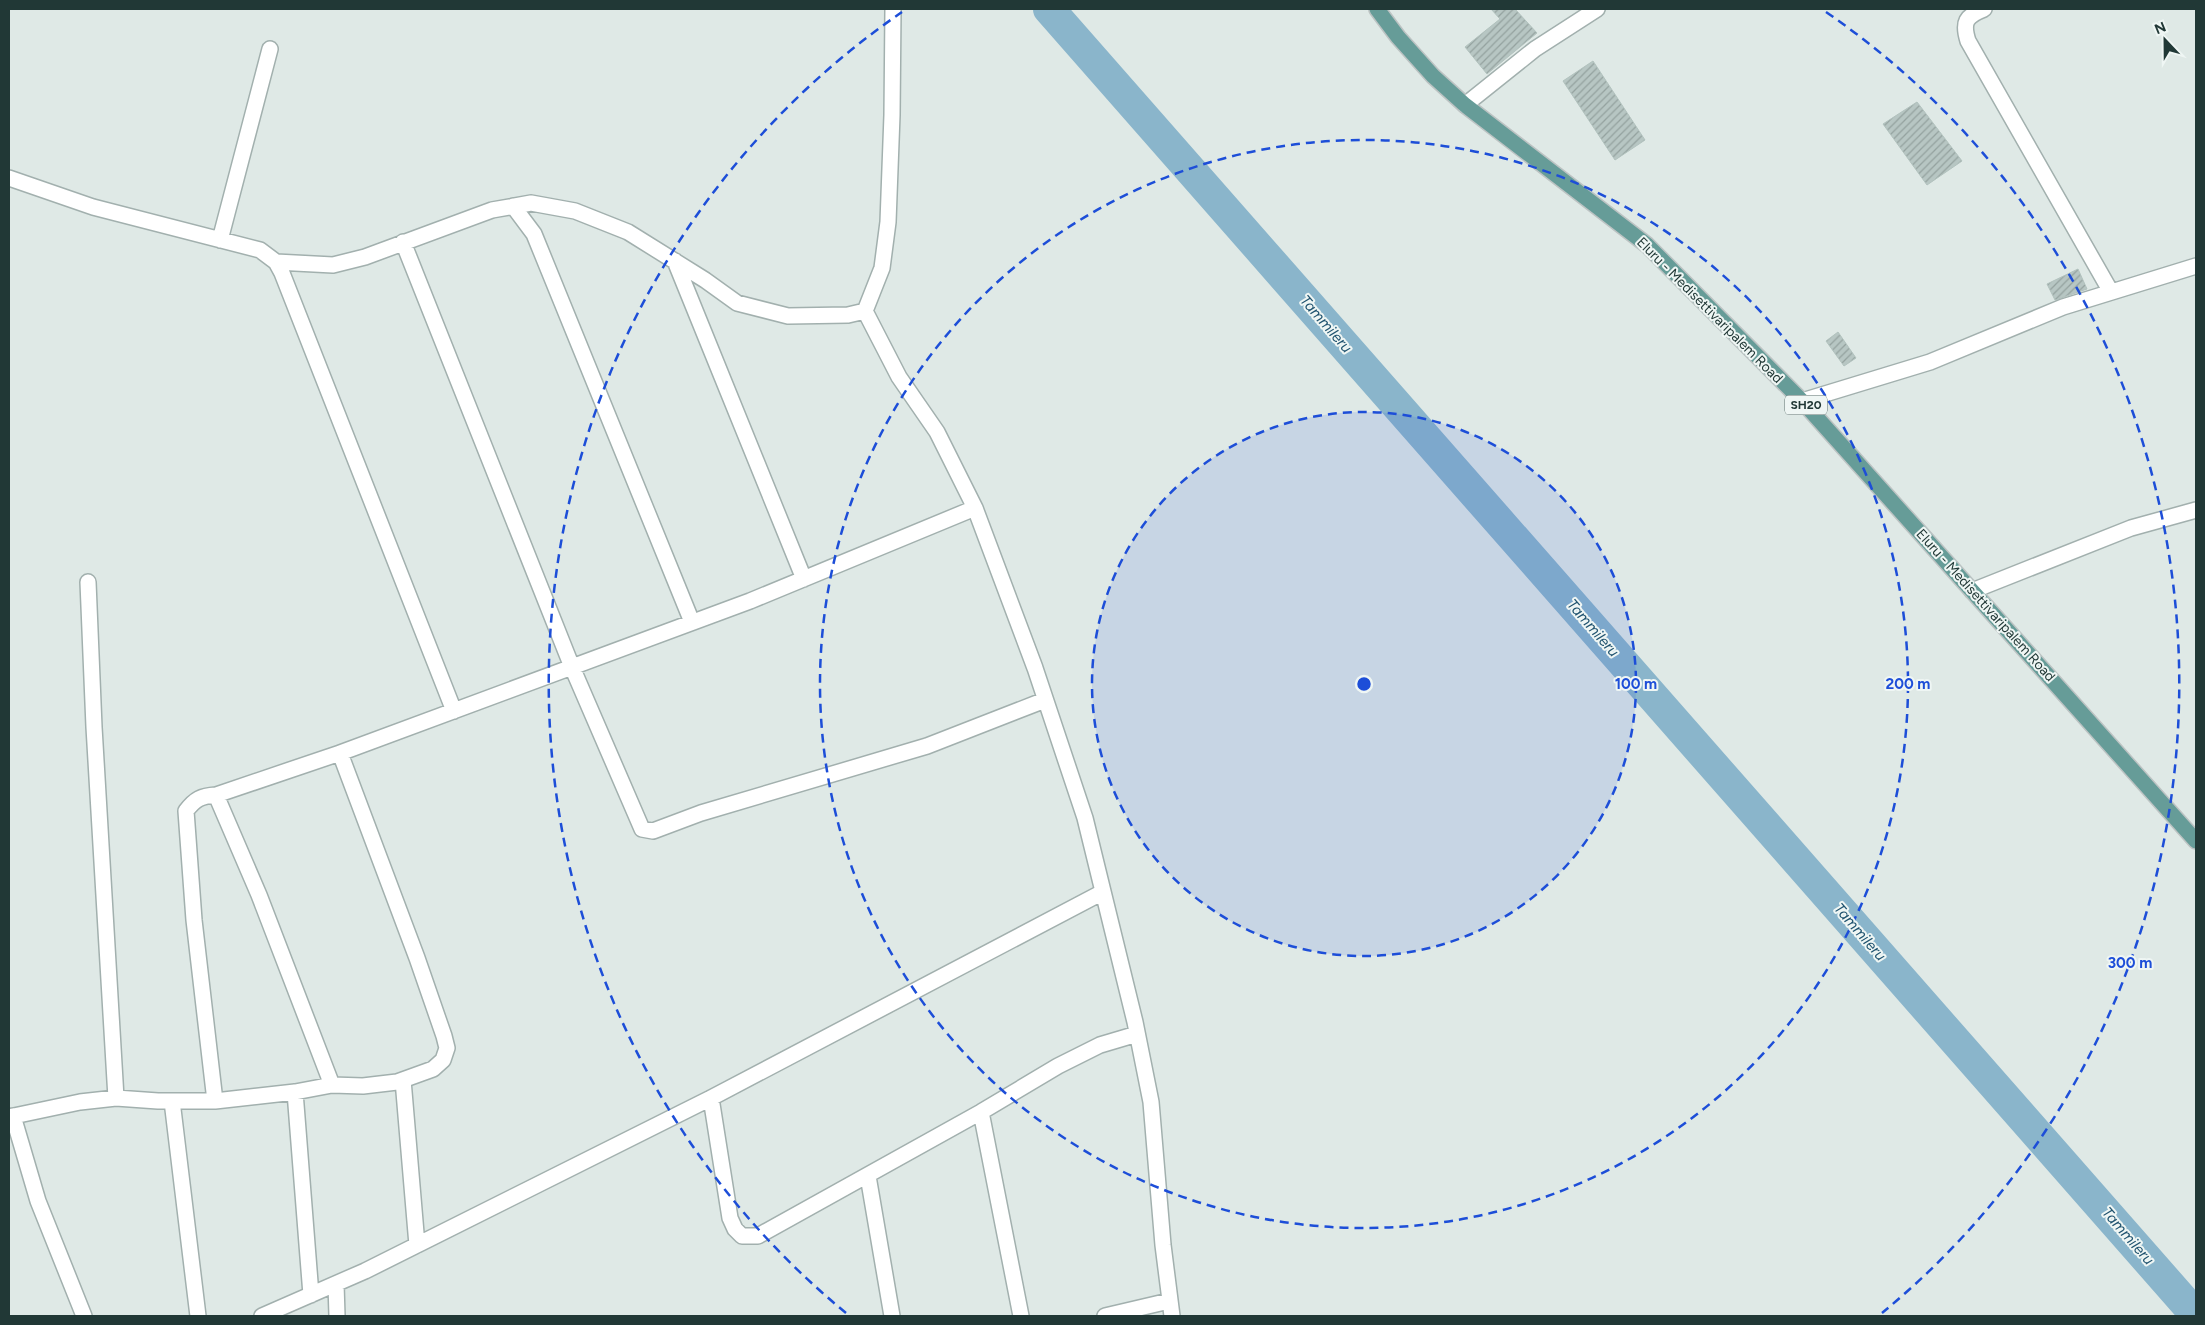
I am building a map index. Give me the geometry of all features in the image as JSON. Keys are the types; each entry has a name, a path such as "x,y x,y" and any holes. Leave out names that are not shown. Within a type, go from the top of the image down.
{"main road":[{"name":"Eluru - Medisettivaripalem Road","path":"1378,9 1398,36 1433,76 1465,105 1648,244 1802,401 2196,841"}],"street":[{"path":"893,9 888,222 882,268 865,311 900,377 937,432 975,508 1045,700 1085,818 1137,1034 1150,1102 1172,1316"},
{"path":"1984,9 1972,14 1966,21 1965,31 1968,41 2112,292"},
{"path":"1465,105 1535,49 1591,10"},
{"path":"220,240 270,49"},
{"path":"9,178 93,207 260,250 276,262 282,273 454,710"},
{"path":"276,262 334,265 365,256 492,210 531,203 575,211 628,232 737,302 788,316 848,315 865,311"},
{"path":"513,206 534,234 692,622"},
{"path":"403,242 572,667 642,829 654,831 702,813 927,746 1045,700"},
{"path":"675,261 804,579"},
{"path":"1802,401 1930,362 2063,307 2196,266"},
{"path":"215,1100 194,920 186,810 193,801 201,796 216,795 340,754 804,579 975,508"},
{"path":"1972,591 2131,528 2196,510"},
{"path":"88,582 94,737 116,1098"},
{"path":"84,1316 38,1201 11,1116 80,1102 116,1098 172,1101 215,1100 295,1092 332,1085 362,1086 403,1080 433,1069 443,1060 447,1048 417,958 340,754"},
{"path":"216,795 258,895 332,1085"},
{"path":"262,1316 336,1284 417,1245 711,1098 1103,892"},
{"path":"711,1098 730,1218 735,1229 742,1236 758,1236 868,1176 1066,1062 1100,1045 1137,1034"},
{"path":"403,1080 417,1245"},
{"path":"295,1092 311,1295"},
{"path":"172,1101 198,1316"},
{"path":"980,1112 1021,1316"},
{"path":"868,1176 892,1316"},
{"path":"336,1284 337,1316"},
{"path":"1105,1316 1169,1301"}],"building":[{"path":"1491,9 1515,9 1537,33 1487,74 1465,47 1500,19"},
{"path":"1593,61 1645,140 1615,160 1563,81"},
{"path":"1917,102 1962,161 1927,185 1883,124"},
{"path":"2078,269 2087,289 2055,300 2047,284"},
{"path":"1838,332 1856,358 1844,366 1826,341"}],"waterway":[{"name":"Tammileru","path":"1049,9 2196,1315"}]}
